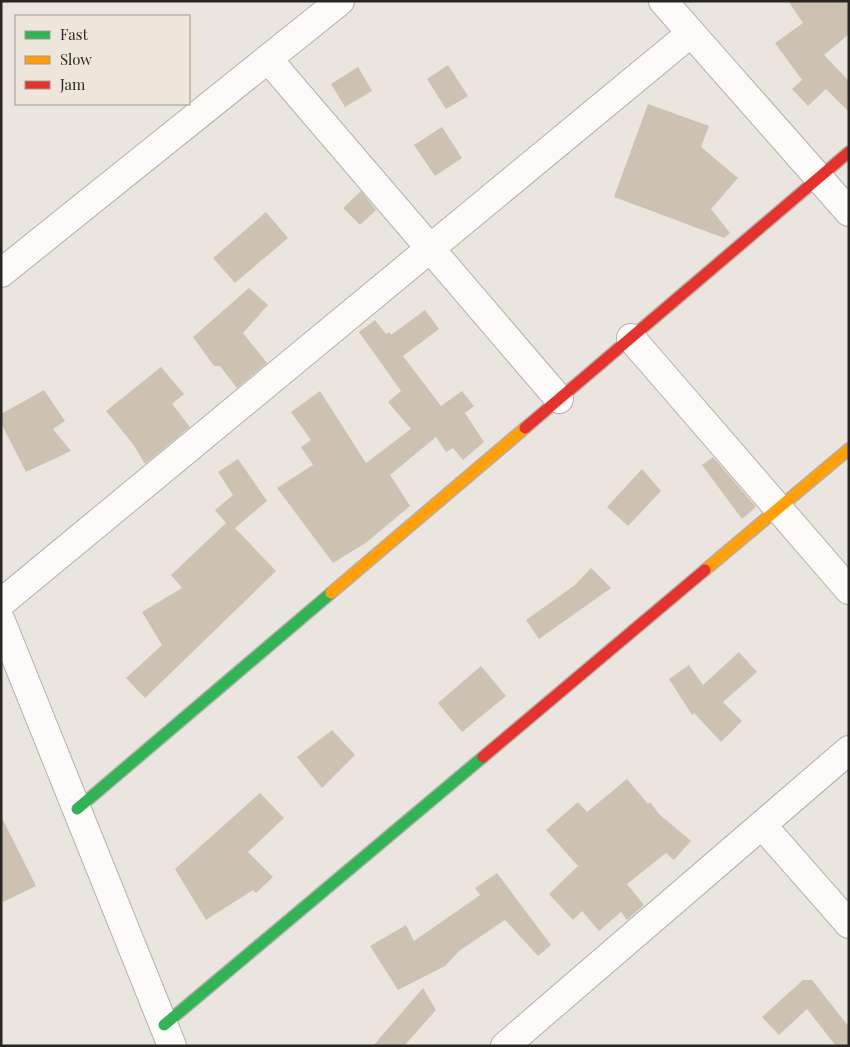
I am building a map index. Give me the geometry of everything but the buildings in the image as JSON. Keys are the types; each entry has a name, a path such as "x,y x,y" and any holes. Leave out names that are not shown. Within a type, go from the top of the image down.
{"street":[{"path":"1,273 340,1"},
{"path":"663,1 849,212"},
{"path":"1,603 691,33"},
{"path":"268,59 559,399"},
{"path":"77,809 849,152"},
{"path":"630,338 849,590"},
{"path":"1,621 168,1036 778,508 849,449"},
{"path":"505,1046 849,750"},
{"path":"762,825 849,924"}],"traffic: fast":[{"path":"77,809 331,593"},
{"path":"164,1025 483,757"}],"traffic: slow":[{"path":"331,593 525,428"},
{"path":"705,570 849,449"}],"traffic: jam":[{"path":"525,428 849,152"},
{"path":"483,757 705,570"}]}
